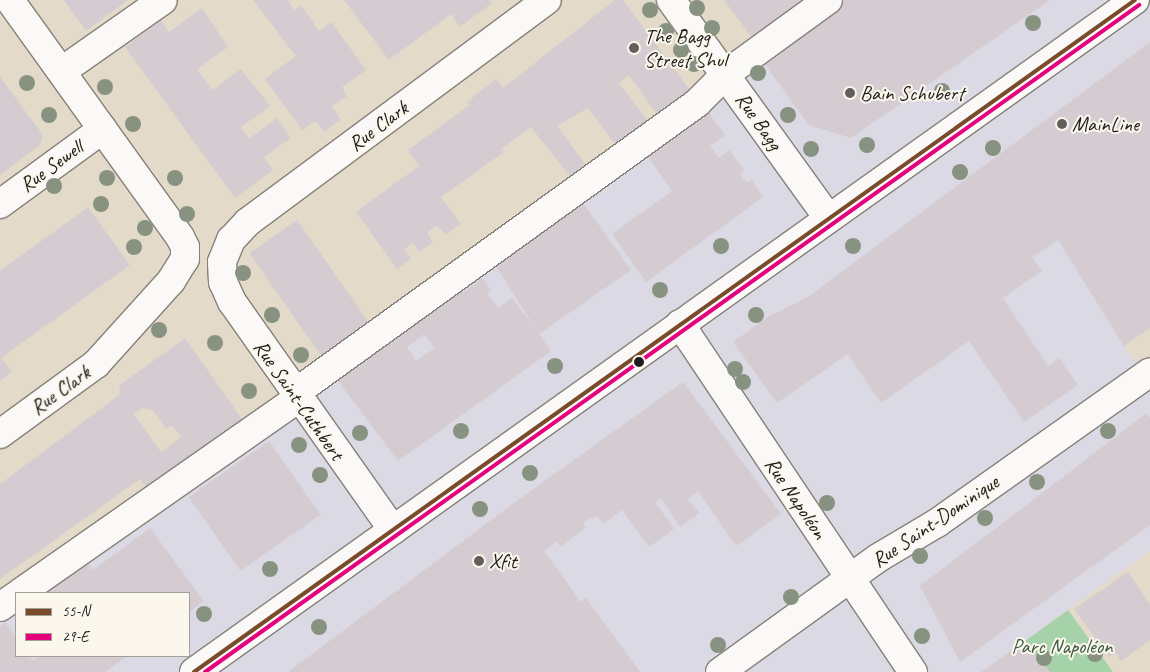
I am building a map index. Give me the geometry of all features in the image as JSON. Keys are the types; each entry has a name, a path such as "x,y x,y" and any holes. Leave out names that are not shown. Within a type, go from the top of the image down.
{"street":[{"path":"10,0 103,129"},
{"path":"62,71 163,0"},
{"name":"Rue Clark","path":"222,262 231,240 248,222 547,0"},
{"name":"Rue Bagg","path":"672,0 828,218"},
{"path":"21,592 297,395 697,103 726,74 828,0"},
{"path":"194,672 1135,0"},
{"name":"Rue Clark","path":"0,434 96,364 178,272 185,259 185,246 103,129"},
{"name":"Rue Sewell","path":"0,204 103,129"},
{"name":"Rue Saint-Cuthbert","path":"222,262 223,282 232,302 393,530"},
{"name":"Rue Napoléon","path":"680,324 913,672"},
{"name":"Rue Saint-Dominique","path":"720,672 851,578 913,535 937,523 1150,372"},
{"path":"0,607 15,597"}],"shaded area":[{"path":"835,0 1150,0 1150,328 1124,346 1150,382 1150,551 981,672 0,672 0,611 15,600 15,657 190,657 190,592 25,592"}],"green space":[{"name":"Parc Napoléon","path":"1068,610 1113,672 1050,672 1025,641"}],"building":[{"path":"64,0 128,0 86,31"},
{"path":"253,0 288,0 294,10 301,5 319,31 331,22 366,70 342,87 347,96 332,106 341,120 324,132 316,121 302,130 265,79 296,56"},
{"path":"344,0 490,0 492,3 460,27 451,14 389,60"},
{"path":"615,0 623,0 692,93 659,117 629,75 619,83 648,121 617,147 588,108 557,126 585,164 570,176 531,127 501,149 504,152 441,197 461,224 445,235 437,225 427,233 433,242 419,252 413,243 404,249 411,259 397,269 356,212 419,166 408,150 469,105 467,102 496,79 503,88"},
{"path":"724,0 803,0 804,1 753,39"},
{"name":"Bain Schubert","path":"844,0 1050,0 851,138 809,125 761,59"},
{"path":"202,8 228,47 197,69 213,90 241,69 270,106 241,127 249,139 277,118 291,138 264,157 273,170 235,198 125,47 161,20 169,32"},
{"path":"1150,42 1150,328 1124,346 1058,240 1032,257 1042,271 1003,298 1048,366 1059,358 1078,385 1024,422 969,341 881,403 848,354 777,403 733,342 768,317 808,297"},
{"path":"0,77 43,135 40,145 0,175"},
{"path":"705,108 725,135 710,146 719,158 729,150 744,170 740,174 747,183 751,179 763,197 646,282 612,234 672,191 646,154"},
{"path":"583,203 631,270 539,334 551,351 398,461 335,377 460,288 463,293 482,278 491,290 487,293 498,308 512,298 535,328 496,266","holes":["424,334 435,348 416,361 407,347"]},
{"path":"88,207 130,265 1,358 12,372 0,381 0,271"},
{"path":"297,220 369,323 322,356 249,253"},
{"path":"185,338 244,422 148,491 140,479 0,579 0,484 119,395 120,385","holes":["142,408 153,410 166,429 172,425 181,437 161,452 134,414"]},
{"path":"683,382 781,514 736,546 698,491 687,499 700,513 680,527 661,498 655,502 674,529 649,547 622,510 603,524 597,516 583,522 586,527 561,547 556,542 544,551 581,602 586,598 640,672 288,672 511,505"},
{"path":"1147,413 1150,418 1150,525 960,662 920,586"},
{"path":"269,441 321,515 240,571 189,497"},
{"path":"150,528 204,601 190,611 190,592 45,592 87,562 93,570"},
{"path":"1128,572 1150,604 1150,640 1121,661 1116,653 1109,657 1074,609"},
{"path":"5,622 15,637 15,657 30,657 33,661 39,657 126,657 105,672 0,672 0,626"},
{"path":"1025,641 1050,672 981,672"}],"transit line":[{"name":"55-N","path":"194,672 1135,0"},
{"name":"29-E","path":"205,672 1139,5"}],"place":[{"name":"The Bagg Street Shul","path":"634,48"},
{"name":"Bain Schubert","path":"850,93"},
{"name":"MainLine","path":"1062,124"},
{"name":"Xfit","path":"479,561"}]}
